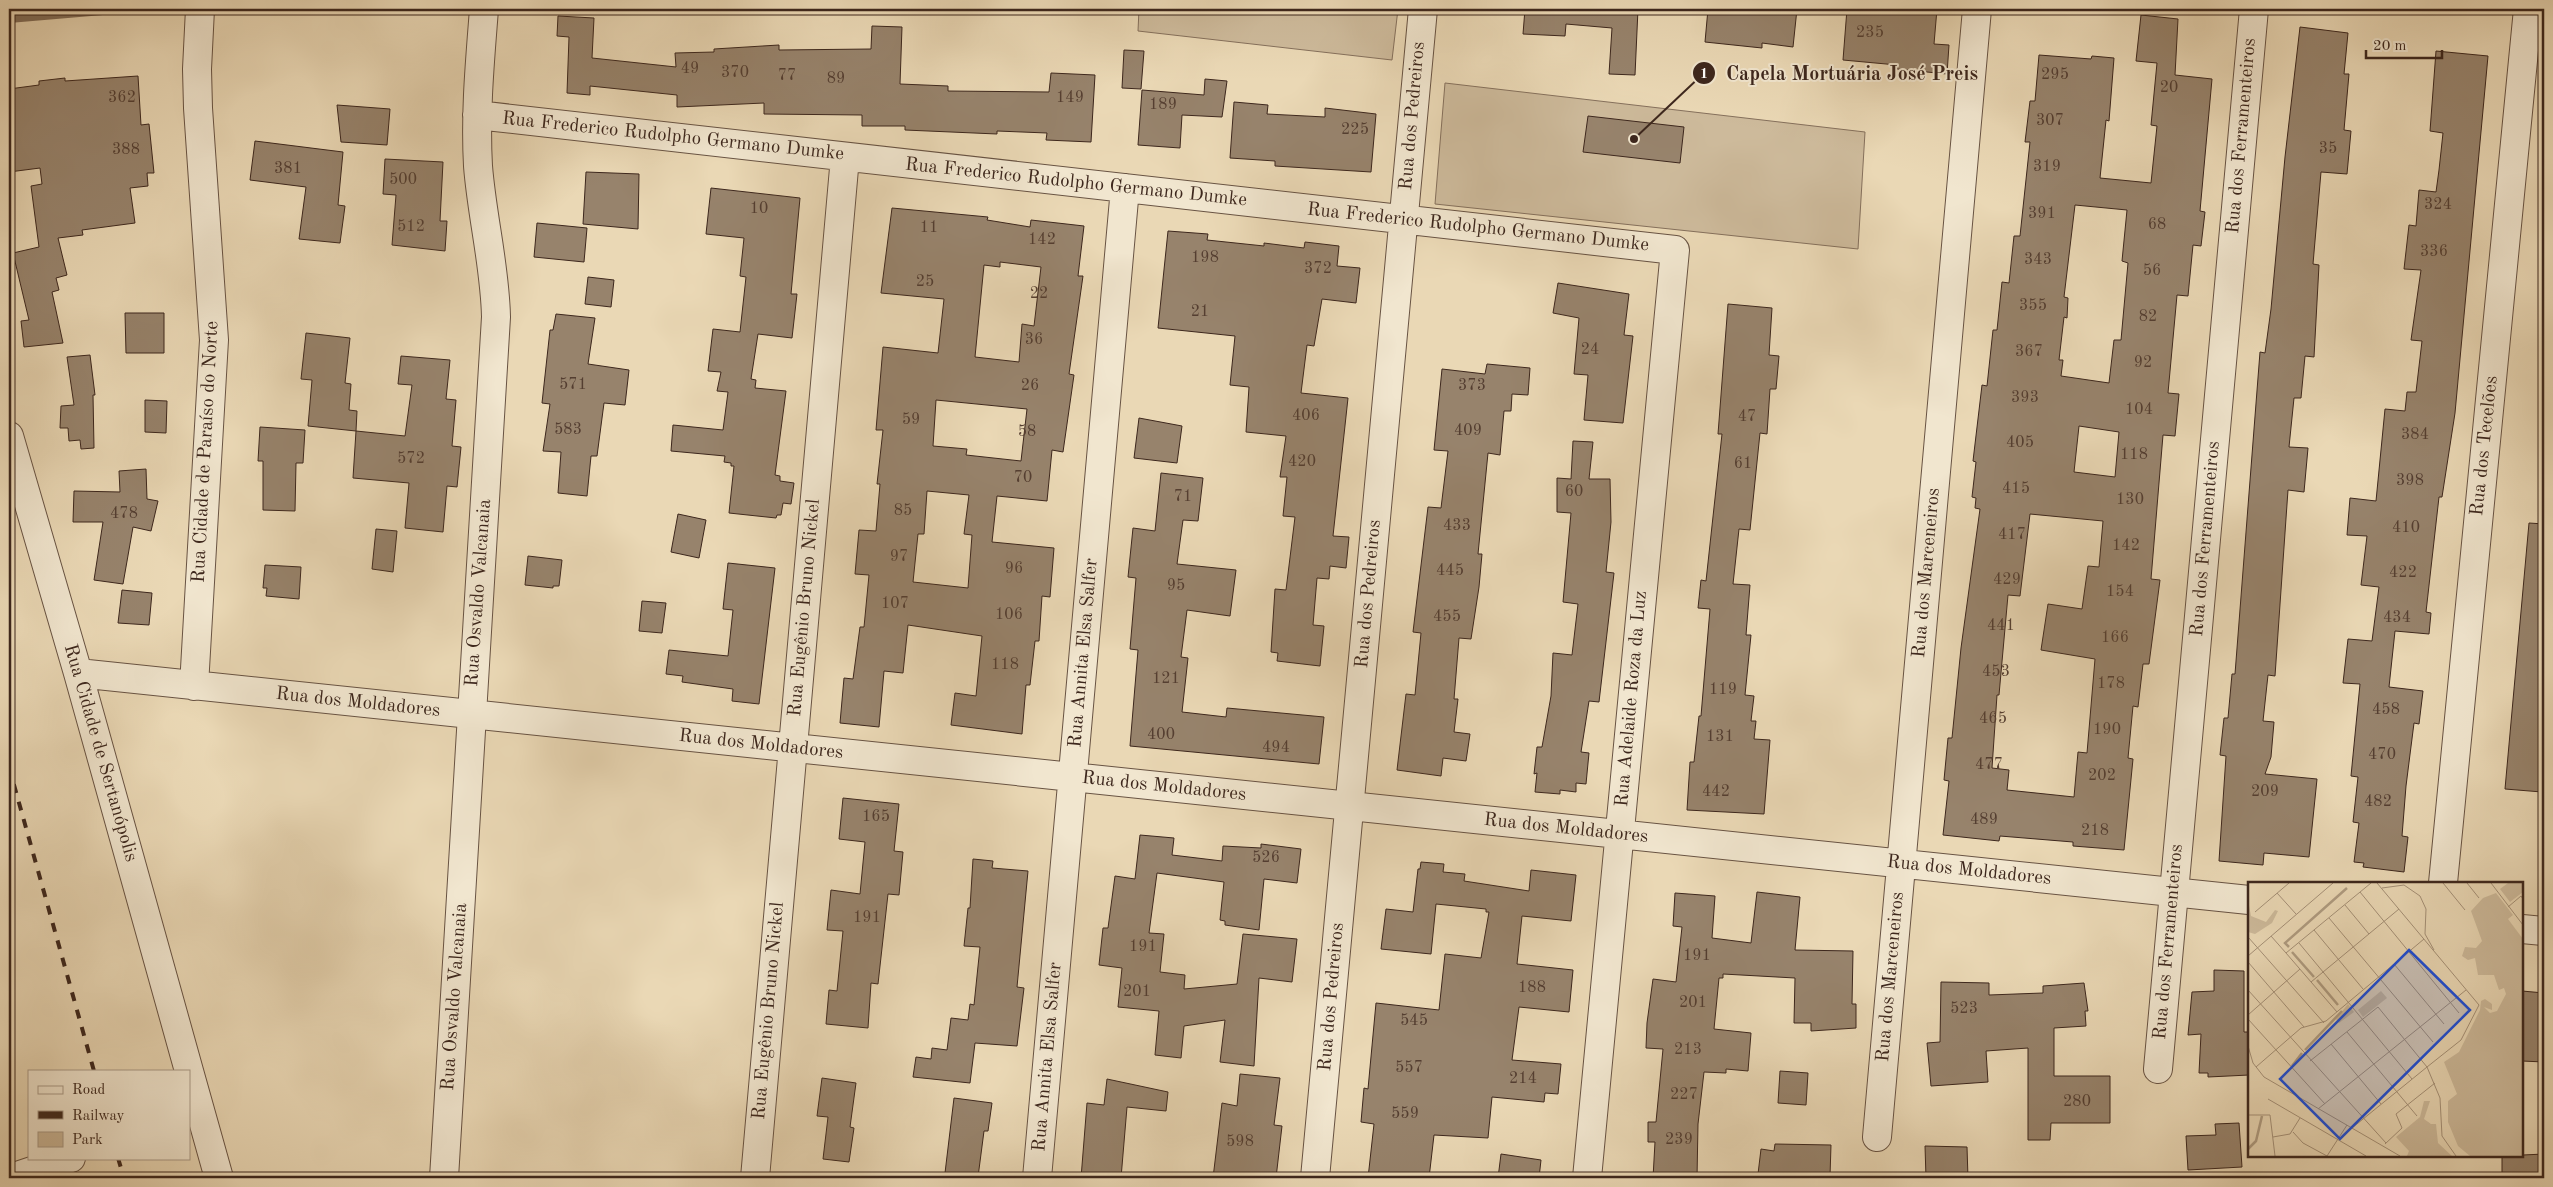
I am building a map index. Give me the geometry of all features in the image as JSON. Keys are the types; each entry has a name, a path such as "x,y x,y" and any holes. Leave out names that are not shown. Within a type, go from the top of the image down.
{"street":[{"name":"Rua Cidade de Paraíso do Norte","path":"194,686 214,340 198,108 197,68 200,9"},
{"name":"Rua Osvaldo Valcanaia","path":"444,1178 496,318 494,263 478,165 477,115 484,9"},
{"name":"Rua dos Pedreiros","path":"1315,1178 1423,9"},
{"name":"Rua dos Marceneiros","path":"1877,1138 1977,9"},
{"name":"Rua dos Ferramenteiros","path":"2158,1070 2254,9"},
{"path":"2529,9 2544,10"},
{"name":"Rua dos Tecelões","path":"2442,882 2529,9"},
{"name":"Rua Frederico Rudolpho Germano Dumke","path":"477,115 1675,250"},
{"name":"Rua Eugênio Bruno Nickel","path":"754,1178 846,157"},
{"name":"Rua Annita Elsa Salfer","path":"1037,1178 1125,188"},
{"name":"Rua Adelaide Roza da Luz","path":"1587,1178 1675,250"},
{"name":"Rua Cidade de Sertanópolis","path":"9,436 78,673 189,1070"},
{"name":"Rua dos Moldadores","path":"78,673 2248,900"},
{"path":"2523,929 2544,931"},
{"name":"Rua Cidade de Sertanópolis","path":"190,1079 195,1117 219,1178"},
{"path":"11,1178 65,1160"}],"green space":[{"path":"1139,9 1398,9 1392,60 1138,31"},
{"path":"1445,83 1865,132 1858,249 1435,204"}],"building":[{"path":"1525,9 1638,9 1635,75 1609,74 1612,28 1566,24 1565,36 1523,34"},
{"path":"1708,9 1797,9 1793,47 1762,43 1762,48 1705,42"},
{"path":"1847,9 1937,9 1934,44 1949,45 1947,74 1897,69 1897,65 1843,60"},
{"path":"2141,15 2178,19 2175,75 2212,79 2200,211 2205,212 2201,246 2193,245 2188,296 2177,295 2168,393 2179,394 2175,436 2163,435 2151,579 2160,580 2149,664 2143,664 2138,707 2133,706 2128,758 2133,759 2124,850 2073,846 2073,842 2000,836 1999,841 1943,835 1949,781 1944,780 1948,738 1952,738 1961,648 1980,509 1975,508 1976,498 1972,497 1976,462 1973,461 1982,385 1987,386 1993,330 1997,330 2002,282 2009,283 2014,236 2020,236 2030,142 2025,142 2030,101 2035,101 2039,55 2091,59 2092,56 2114,58 2109,121 2106,120 2100,178 2151,183 2157,126 2151,125 2157,63 2136,61","holes":["2075,205 2127,210 2122,261 2128,263 2121,340 2114,340 2109,383 2061,376 2063,360 2059,360 2064,317 2067,318 2068,298 2064,297","2079,426 2119,432 2115,477 2074,472","2030,514 2103,521 2099,567 2088,566 2082,609 2048,604 2041,650 2095,659 2087,753 2078,752 2074,797 2007,790 2009,770 1992,768 1997,695 1999,695 2008,595 2020,596"]},
{"path":"558,16 594,18 592,58 676,67 675,53 714,52 714,49 779,45 779,50 871,49 872,26 902,27 900,84 948,86 948,91 1049,92 1051,73 1095,75 1091,142 1046,140 1047,133 997,131 997,134 905,130 905,126 862,126 862,115 764,114 764,103 677,107 677,95 590,86 590,95 567,93 569,37 557,36"},
{"path":"2300,27 2348,33 2344,74 2349,74 2344,130 2351,131 2347,174 2321,172 2313,264 2319,265 2314,357 2305,356 2301,398 2294,398 2289,447 2308,448 2304,492 2288,490 2275,676 2268,675 2263,721 2274,722 2271,757 2265,774 2317,779 2309,857 2264,853 2263,865 2219,861 2226,756 2220,755 2224,718 2228,718 2232,674 2235,674 2260,352 2265,353 2271,309 2285,157"},
{"path":"1124,50 1144,51 1141,89 1122,88"},
{"path":"2436,51 2488,56 2455,413 2442,497 2439,497 2426,612 2431,613 2429,634 2395,631 2389,687 2423,691 2419,724 2414,723 2406,786 2402,836 2408,837 2404,872 2363,867 2364,863 2354,862 2359,823 2353,822 2358,777 2351,776 2360,684 2343,683 2348,639 2372,641 2379,587 2361,585 2367,536 2347,535 2350,498 2376,501 2385,409 2405,411 2407,392 2416,392 2422,341 2411,340 2421,270 2404,269 2409,225 2416,226 2419,190 2436,192 2443,133 2430,131"},
{"path":"138,76 141,125 149,124 154,173 147,173 148,186 130,188 135,223 82,230 83,235 58,238 67,275 56,278 59,290 52,292 63,343 24,347 21,321 29,320 13,253 39,247 31,186 42,184 40,168 9,172 9,89 39,85 39,81 65,78 65,81"},
{"path":"1205,79 1227,81 1222,117 1182,115 1180,148 1138,145 1142,90 1204,95"},
{"path":"1234,102 1268,105 1267,114 1325,117 1325,108 1376,114 1371,172 1275,166 1275,161 1230,158"},
{"path":"337,105 390,109 387,145 341,142"},
{"path":"1588,116 1684,127 1680,163 1583,152"},
{"path":"255,141 343,152 338,205 345,206 340,243 299,239 306,187 250,180"},
{"path":"385,159 443,162 440,221 447,221 445,251 392,245 396,195 383,194"},
{"path":"586,172 639,174 638,229 583,224"},
{"path":"711,188 800,198 791,294 797,294 792,338 758,334 751,379 756,380 755,388 786,391 775,475 780,476 780,481 794,483 791,504 783,503 781,515 777,515 776,518 729,513 734,466 731,466 731,463 724,462 725,456 671,451 673,425 723,430 728,392 717,391 721,372 708,371 713,329 740,332 746,277 740,276 744,238 706,234"},
{"path":"892,208 988,217 987,220 1030,227 1031,220 1084,226 1078,276 1083,276 1069,374 1074,375 1063,452 1052,450 1047,501 997,496 992,542 1054,548 1050,597 1042,596 1039,641 1035,641 1030,685 1026,685 1022,734 951,725 955,693 976,696 982,636 908,625 903,673 884,671 879,727 840,723 844,678 853,679 860,627 864,627 869,575 855,574 859,530 876,531 880,484 877,484 883,430 876,430 883,347 938,353 944,299 881,293","holes":["1000,262 1041,267 1034,326 1022,324 1019,362 975,357 984,265 1000,267","936,400 1027,409 1021,461 966,455 967,449 933,446","927,491 969,495 964,534 972,535 968,588 913,582 918,534 924,534"]},
{"path":"537,223 587,228 584,262 534,257"},
{"path":"1168,231 1208,234 1207,240 1264,246 1264,243 1304,248 1305,242 1339,246 1337,266 1360,268 1356,303 1322,299 1314,346 1307,345 1301,393 1348,398 1333,536 1349,537 1346,568 1330,566 1329,579 1317,578 1313,625 1324,626 1320,666 1277,661 1278,653 1271,652 1275,589 1286,590 1295,517 1283,516 1287,477 1280,477 1286,436 1246,432 1249,387 1230,385 1235,336 1158,328"},
{"path":"588,277 614,280 611,307 585,304"},
{"path":"1558,283 1629,294 1624,335 1633,336 1623,423 1584,420 1588,375 1574,374 1579,318 1553,313"},
{"path":"1728,304 1772,308 1769,355 1779,356 1776,389 1770,389 1767,434 1760,433 1750,530 1739,529 1733,584 1750,585 1746,635 1751,635 1745,695 1754,696 1751,721 1756,721 1754,739 1770,740 1764,814 1687,810 1690,762 1694,762 1699,716 1701,716 1710,609 1698,608 1701,580 1706,581 1722,434 1718,434"},
{"path":"125,313 164,313 164,353 126,353"},
{"path":"556,314 595,318 588,364 629,370 625,405 604,403 597,456 591,456 587,496 558,493 561,452 543,451 550,404 542,403 550,330 553,330"},
{"path":"306,333 350,338 345,383 351,384 349,410 357,411 356,431 308,426 312,380 301,379"},
{"path":"90,355 95,395 93,395 94,448 81,449 80,440 69,441 68,428 60,428 61,406 74,405 67,357"},
{"path":"401,356 450,360 446,399 456,400 452,446 461,447 457,487 447,486 443,532 405,528 409,483 353,478 356,431 405,436 412,385 398,384"},
{"path":"1487,364 1530,368 1528,395 1512,394 1511,411 1504,411 1500,455 1488,453 1478,554 1482,554 1479,587 1471,639 1459,638 1454,699 1458,699 1454,732 1470,734 1466,761 1443,758 1441,776 1397,770 1406,694 1415,695 1421,633 1413,632 1428,507 1441,508 1448,451 1434,450 1442,369 1485,374"},
{"path":"145,400 167,401 166,433 145,432"},
{"path":"1139,418 1182,426 1177,463 1134,458"},
{"path":"260,427 305,430 303,463 296,463 295,511 263,510 263,461 258,461"},
{"path":"1573,441 1593,442 1589,479 1610,479 1611,522 1606,572 1614,573 1599,702 1589,701 1581,752 1589,753 1586,784 1576,783 1576,792 1560,790 1560,794 1535,792 1537,773 1534,774 1537,747 1542,747 1551,696 1553,653 1572,655 1578,604 1563,602 1571,513 1557,512 1557,478 1571,479"},
{"path":"146,469 147,499 158,501 151,531 133,527 123,584 94,580 103,522 73,522 74,491 120,492 119,471"},
{"path":"1161,473 1203,478 1198,521 1183,520 1177,564 1236,570 1230,616 1187,610 1181,657 1188,658 1182,712 1226,717 1227,708 1324,717 1319,764 1130,746 1138,650 1130,649 1136,578 1128,577 1133,528 1155,531"},
{"path":"678,514 706,520 699,558 671,552"},
{"path":"2529,523 2544,524 2544,768 2542,792 2505,789"},
{"path":"376,529 397,531 393,572 372,569"},
{"path":"528,556 562,560 559,586 553,586 553,588 525,585"},
{"path":"728,563 775,568 759,704 732,701 733,689 682,682 683,676 666,674 669,650 728,656 733,610 723,609"},
{"path":"265,565 301,567 299,599 266,596 267,588 263,588"},
{"path":"122,590 152,593 149,625 118,623"},
{"path":"642,601 666,603 662,633 639,631"},
{"path":"843,798 899,804 894,851 903,852 899,895 888,894 878,984 871,983 868,1028 826,1024 829,990 837,991 843,931 827,930 831,890 860,894 865,842 839,839"},
{"path":"1140,835 1174,838 1172,855 1222,861 1223,846 1261,848 1261,844 1301,849 1297,883 1264,879 1259,930 1225,925 1225,921 1220,920 1224,882 1157,873 1149,933 1164,934 1160,972 1185,975 1184,989 1237,984 1243,934 1297,939 1292,982 1259,978 1254,1066 1220,1062 1225,1020 1184,1026 1181,1058 1155,1055 1159,1011 1118,1007 1122,968 1099,965 1103,928 1108,928 1115,876 1135,879"},
{"path":"973,859 993,861 992,868 1028,871 1017,987 1024,988 1017,1046 975,1043 970,1083 913,1077 916,1057 931,1059 932,1048 947,1050 951,1018 968,1020 970,1004 974,1005 980,947 964,946 968,908 970,908"},
{"path":"1421,862 1444,864 1443,872 1465,874 1464,881 1529,891 1531,870 1576,875 1571,921 1522,916 1517,964 1573,970 1569,1012 1519,1007 1512,1060 1561,1064 1558,1094 1545,1093 1544,1102 1492,1097 1488,1138 1434,1135 1429,1178 1368,1178 1374,1124 1361,1122 1364,1088 1368,1089 1376,1003 1439,1010 1445,954 1481,958 1489,912 1486,912 1486,909 1436,904 1431,954 1381,949 1386,909 1413,912 1418,869 1420,869"},
{"path":"1757,892 1800,897 1795,950 1853,951 1852,1004 1856,1004 1856,1028 1811,1031 1811,1023 1794,1023 1795,978 1723,974 1723,978 1719,978 1714,1029 1751,1033 1748,1071 1726,1069 1726,1073 1704,1072 1698,1124 1697,1178 1653,1178 1655,1142 1648,1142 1648,1122 1656,1122 1663,1049 1646,1048 1647,1023 1653,979 1676,982 1682,927 1673,926 1675,893 1715,896 1712,938 1751,943"},
{"path":"2214,970 2244,971 2244,1032 2248,1032 2248,1075 2208,1077 2208,1073 2199,1073 2201,1034 2188,1035 2192,992 2214,991"},
{"path":"1941,982 1989,983 1989,995 2043,993 2043,986 2084,983 2088,1011 2085,1011 2086,1026 2054,1028 2054,1076 2110,1076 2110,1123 2051,1123 2050,1140 2028,1140 2028,1048 1986,1051 1988,1082 1931,1086 1927,1043 1940,1042"},
{"path":"2523,991 2544,993 2544,1062 2523,1061"},
{"path":"1780,1071 1808,1073 1806,1105 1778,1103"},
{"path":"1240,1074 1280,1078 1274,1125 1282,1126 1276,1178 1213,1178 1222,1103 1237,1106"},
{"path":"822,1078 856,1083 850,1127 854,1128 849,1162 823,1159 828,1117 817,1116"},
{"path":"1107,1079 1168,1092 1166,1111 1127,1107 1121,1178 1081,1178 1087,1103 1104,1105"},
{"path":"954,1098 992,1103 988,1131 984,1131 978,1177 945,1173"},
{"path":"2239,1123 2242,1167 2188,1170 2186,1136 2216,1135 2215,1124"},
{"path":"1775,1144 1831,1145 1830,1176 1758,1174 1761,1149 1774,1151"},
{"path":"1925,1146 1967,1147 1968,1178 1926,1178"},
{"path":"1501,1154 1541,1160 1539,1178 1498,1178"},
{"path":"2544,1154 2544,1176 2502,1178 2502,1157 2523,1157 2523,1155"}],"waterway":[{"path":"9,19 126,9"}],"railway":[{"path":"9,767 94,1070"},
{"path":"119,1160 124,1178"}],"place":[{"name":"Capela Mortuária José Preis","path":"1634,139"}]}
